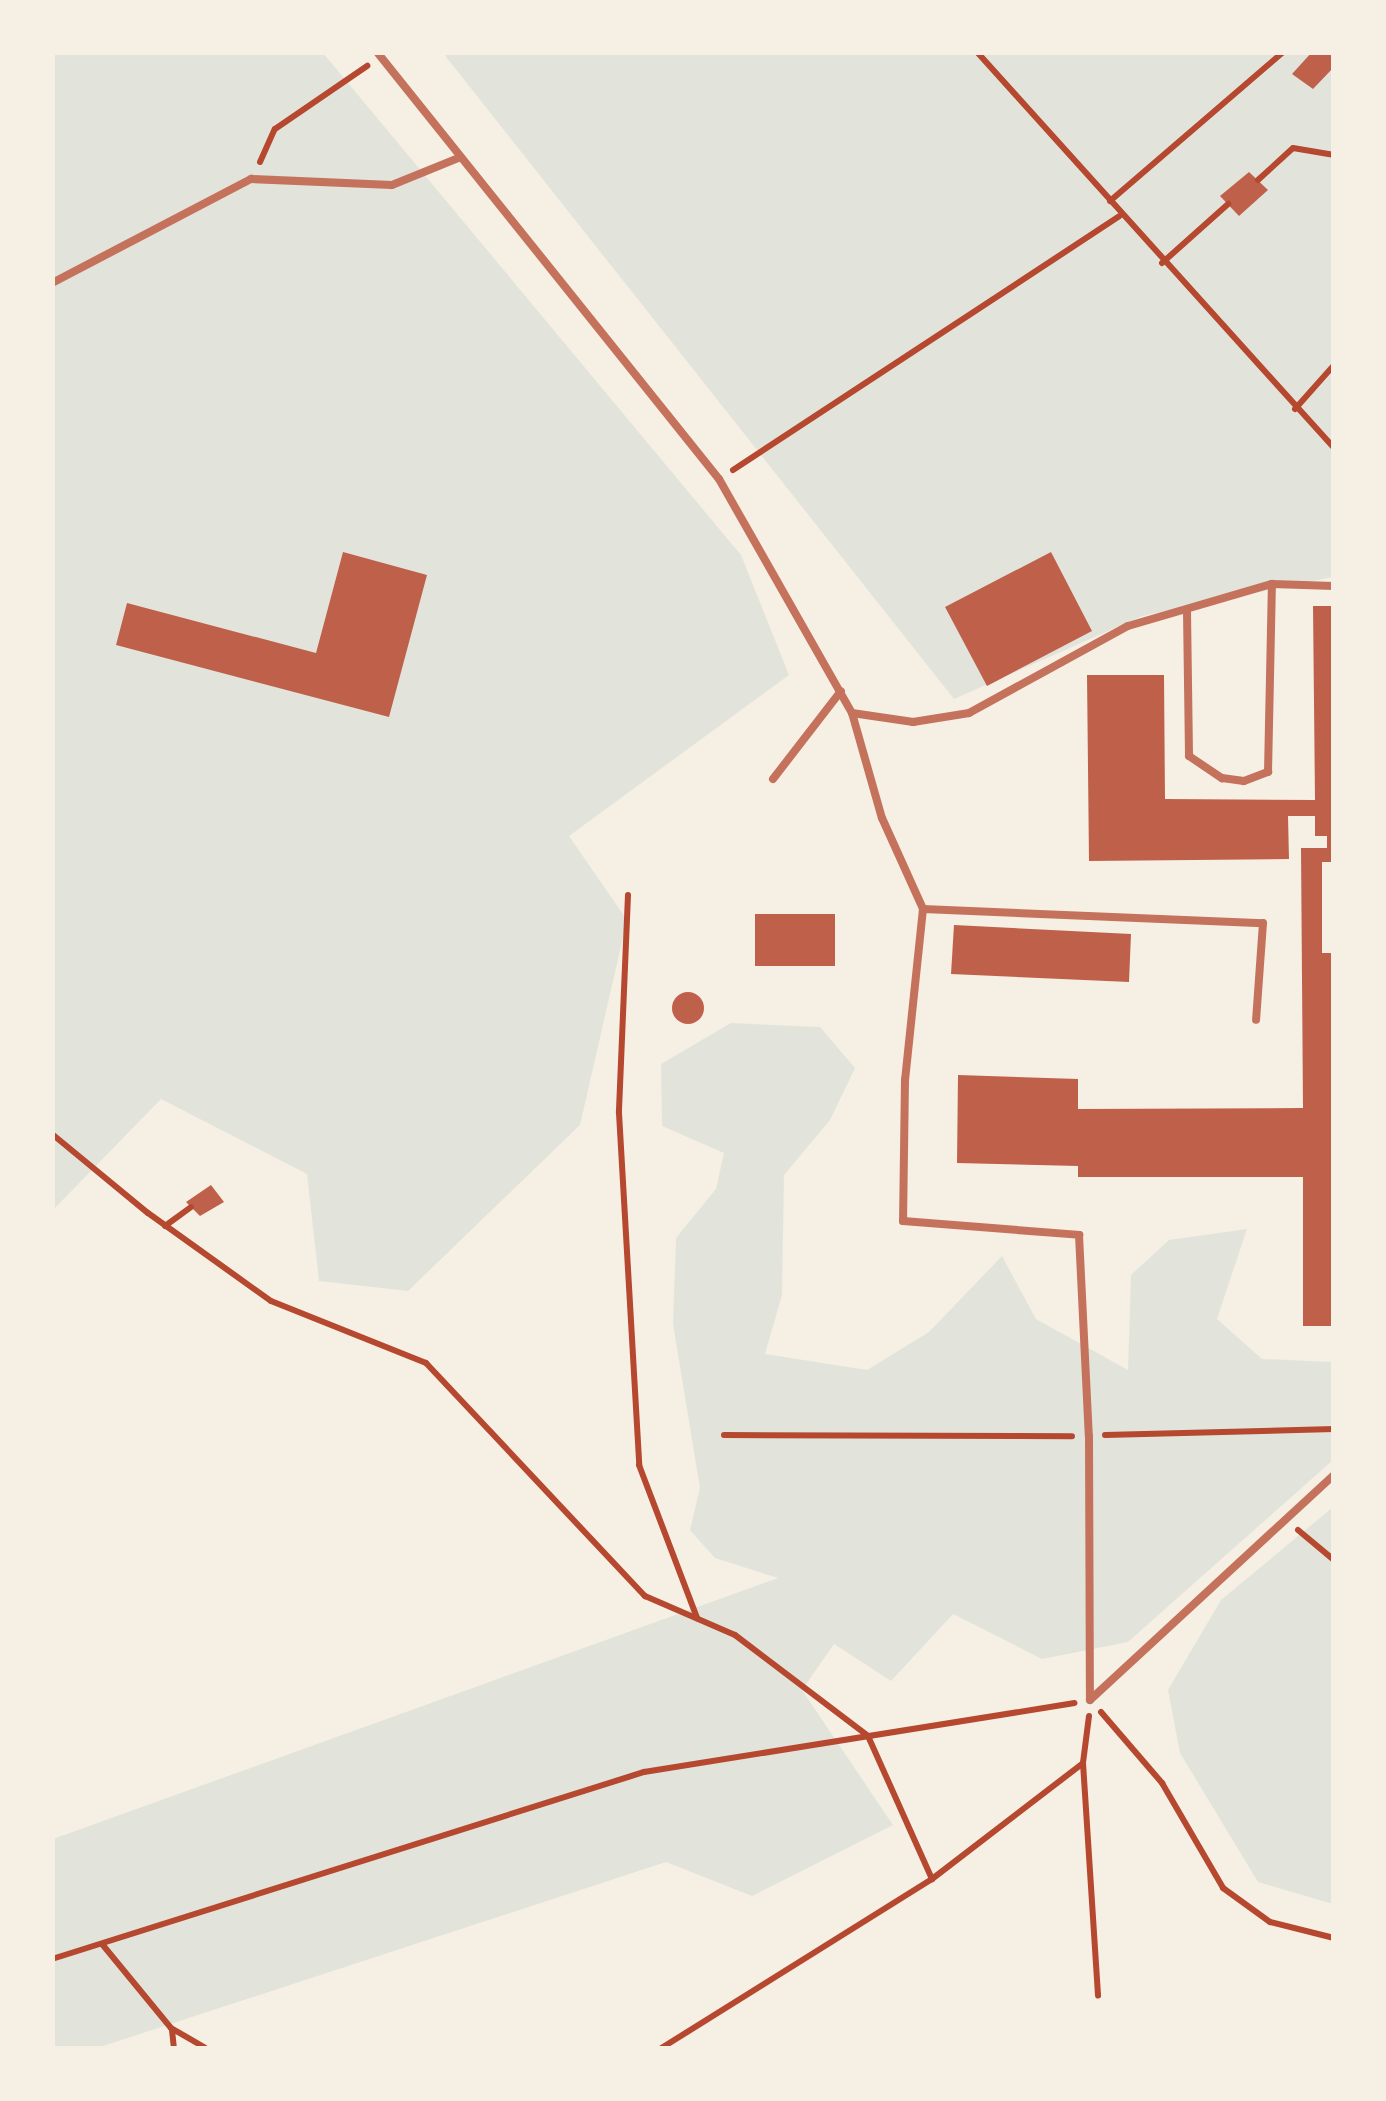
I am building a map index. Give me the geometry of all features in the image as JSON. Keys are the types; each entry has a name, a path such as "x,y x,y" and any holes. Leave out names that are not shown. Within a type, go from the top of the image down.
{"lane":[{"path":"378,55 719,478 852,713 882,818 923,909 904,1080 903,1221 1079,1235 1089,1436 1090,1700"},
{"path":"52,283 252,179 392,185 460,157"},
{"path":"852,713 913,722 968,713 1128,626 1272,584 1334,586"},
{"path":"1187,611 1189,756 1222,778 1244,781 1268,772 1272,584"},
{"path":"773,779 841,691"},
{"path":"923,909 1263,923 1256,1020"},
{"path":"1090,1700 1334,1475"}],"path":[{"path":"977,52 1161,263 1334,448"},
{"path":"1110,201 1283,52"},
{"path":"252,179 276,129 378,55"},
{"path":"1258,180 1293,148 1334,155"},
{"path":"1161,263 1228,204"},
{"path":"719,478 1119,216"},
{"path":"1295,409 1333,369"},
{"path":"628,895 618,1112 639,1465 698,1619"},
{"path":"52,1134 164,1226 271,1301 426,1363 645,1596 735,1635 868,1736 932,1879"},
{"path":"164,1226 192,1207"},
{"path":"724,1435 1089,1436 1334,1429"},
{"path":"1286,1519 1334,1560"},
{"path":"52,1960 644,1772 1090,1700"},
{"path":"1090,1700 1083,1763 1098,1996"},
{"path":"1090,1700 1162,1784 1223,1888 1270,1922 1334,1938"},
{"path":"662,2048 932,1879 1083,1763"},
{"path":"102,1944 171,2028 205,2048"},
{"path":"171,2028 174,2048"}],"shaded area":[{"path":"53,53 323,53 741,555 789,675 569,836 627,920 580,1125 408,1291 319,1281 307,1174 161,1099 53,1210"},
{"path":"443,53 1333,53 1333,577 1142,616 954,699"},
{"path":"731,1023 820,1027 855,1068 830,1120 784,1175 782,1295 765,1354 867,1370 929,1332 1002,1256 1036,1319 1128,1370 1131,1275 1169,1240 1247,1229 1217,1319 1262,1359 1333,1362 1333,1460 1128,1642 1042,1659 953,1614 891,1681 834,1644 802,1690 893,1825 752,1896 666,1862 97,2048 53,2048 53,1839 778,1578 715,1558 690,1530 700,1488 673,1324 676,1238 716,1189 724,1153 662,1126 661,1064"},
{"path":"1333,1507 1333,1904 1258,1882 1180,1753 1168,1690 1221,1600"}],"building":[{"path":"1312,52 1334,54 1334,67 1313,89 1292,74"},
{"path":"1249,172 1268,190 1239,216 1220,196"},
{"path":"343,552 427,575 389,717 116,645 127,603 316,653"},
{"path":"1051,552 1092,631 987,686 945,607"},
{"path":"1313,606 1334,606 1334,862 1322,862 1322,953 1334,953 1334,1326 1303,1326 1303,1177 1078,1177 1078,1166 957,1163 958,1075 1078,1079 1078,1109 1303,1108 1301,848 1327,848 1327,836 1315,836 1315,816 1288,816 1289,859 1089,861 1087,675 1164,675 1165,799 1315,800"},
{"path":"755,914 835,914 835,966 755,966"},
{"path":"954,925 1131,934 1129,982 951,974"},
{"path":"688,992 699,997 704,1008 699,1019 688,1024 677,1019 672,1008 677,997"},
{"path":"211,1185 224,1202 200,1216 186,1202"}]}
